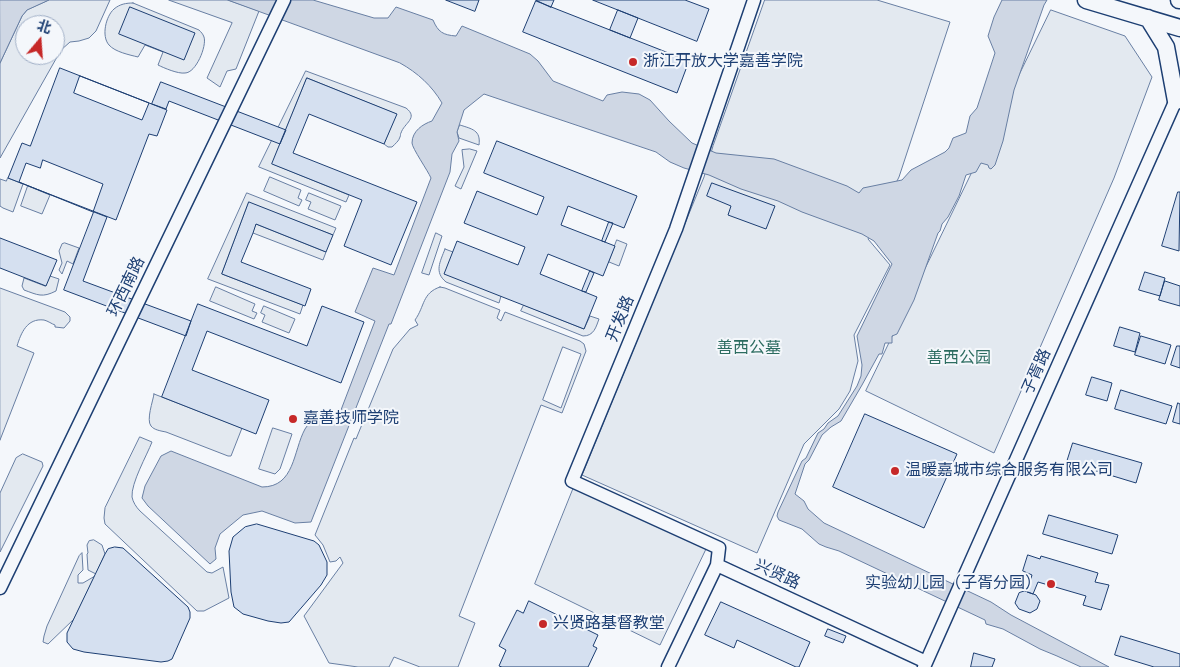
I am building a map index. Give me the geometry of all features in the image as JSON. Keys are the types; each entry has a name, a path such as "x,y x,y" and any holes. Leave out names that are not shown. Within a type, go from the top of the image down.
{"main road":[{"path":"1086,0 1180,28"},
{"path":"1148,18 1166,47 1179,96"}],"street":[{"name":"环西南路","path":"0,588 284,0"},
{"name":"开发路","path":"717,565 719,548 572,481 676,229 754,0"},
{"name":"子胥路","path":"925,665 1179,96"},
{"name":"兴贤路","path":"717,565 925,665"},
{"path":"668,667 717,565"}],"green space":[{"path":"49,0 110,0 96,31 89,38 70,42 65,46 65,15 23,15 27,10"},
{"path":"169,0 228,0 259,11 236,69 227,71 220,87 207,78 232,23"},
{"name":"善西公墓","path":"765,0 877,0 950,22 899,177 868,239 890,265 854,335 858,361 850,391 839,409 804,444 757,553 582,475 704,177 713,146"},
{"path":"133,3 199,30 204,37 204,46 200,58 193,69 182,73 158,65 163,52 145,45 138,57 119,51 109,45 105,32 111,12 119,6"},
{"name":"善西公园","path":"1051,10 1125,36 1152,77 1114,178 994,453 866,391"},
{"path":"15,31 15,65 53,65 0,158 0,63"},
{"path":"306,71 406,108 411,115 398,141 392,147 388,147 384,144 396,114 307,78 273,164 349,195 346,202 259,167"},
{"path":"460,125 477,133 479,145 459,138 457,132"},
{"path":"470,149 477,151 461,189 455,186 464,167 462,150"},
{"path":"270,177 301,190 298,198 302,200 299,206 264,191"},
{"path":"8,178 23,184 13,212 0,206 0,179 6,181"},
{"path":"28,186 50,195 42,214 21,206"},
{"path":"247,193 336,228 333,235 249,203 222,274 303,305 300,314 208,279"},
{"path":"309,193 341,206 335,220 308,209 311,202 306,200"},
{"path":"256,224 326,252 323,260 253,233"},
{"path":"436,233 442,236 429,275 422,273"},
{"path":"617,240 627,244 619,266 609,262"},
{"path":"65,243 79,248 73,264 67,261 62,274 59,270 62,263 59,251 62,244"},
{"path":"445,249 453,252 501,296 499,303 446,282 442,278 439,267"},
{"path":"50,276 59,279 56,291 51,293 37,294 24,290 22,286 24,278 45,286"},
{"path":"216,287 255,304 252,311 257,313 254,319 210,301"},
{"path":"440,287 445,288 500,310 497,318 501,321 505,312 580,341 584,344 586,351 562,413 541,405 459,616 475,623 458,667 420,667 394,657 389,667 358,667 329,663 304,616 343,563 340,557 336,561 330,562 323,545 315,535 354,438 356,439 393,349 410,329 418,325 415,320 427,296","holes":["563,347 581,354 561,408 543,400"]},
{"path":"0,288 65,312 70,317 70,321 64,328 55,327 55,325 45,320 33,321 23,332 17,346 34,353 0,440"},
{"path":"524,305 584,329 590,316 599,319 592,333 583,336 521,311"},
{"path":"264,306 295,319 289,333 262,322 265,315 261,313"},
{"path":"154,394 242,428 231,456 152,427 149,419"},
{"path":"273,428 292,434 280,469 275,474 259,469"},
{"path":"140,437 152,442 132,491 133,501 136,506 207,572 212,573 223,567 229,598 204,611 197,611 105,524 105,508"},
{"path":"23,454 42,462 43,466 0,552 0,493 16,458"},
{"path":"574,487 706,549 660,645 535,584"},
{"path":"94,540 102,545 105,554 96,574 88,570 87,554 89,541"},
{"path":"82,553 83,570 78,575 78,583 83,583 95,576 74,619 48,644 43,642 47,626"}],"shaded area":[{"path":"0,0 49,0 27,10 23,15 15,15 15,31 0,63"},
{"path":"228,0 313,0 374,18 388,18 396,7 433,20 439,30 448,35 456,36 462,26 530,54 538,61 553,81 603,101 607,95 622,92 639,94 650,100 692,143 716,153 774,159 847,186 859,193 863,188 902,180 911,170 945,152 953,138 966,133 970,116 977,108 995,53 988,36 1002,0 1047,0 1014,90 1003,141 995,165 991,169 988,165 981,163 976,172 966,175 959,196 938,233 914,300 897,334 892,336 892,343 885,343 882,354 879,354 841,421 822,435 805,464 795,494 824,523 991,602 1011,615 1109,667 1081,667 1040,649 1003,629 986,624 985,620 839,551 819,544 802,529 779,520 778,512 802,461 806,458 818,433 838,416 857,386 861,376 862,365 857,336 892,264 874,241 862,234 778,201 741,189 709,175 684,168 670,162 656,152 484,94 464,110 457,132 459,141 452,154 450,172 311,522 295,523 262,511 243,515 220,534 215,548 216,559 210,564 148,506 142,498 145,486 161,456 171,451 262,487 273,485 281,481 287,474 305,429 312,419 323,418 336,423 375,321 355,312 373,268 394,275 431,178 415,150 412,139 419,129 432,121 442,103 424,80 400,63"}],"building":[{"path":"446,0 479,0 475,11"},
{"path":"536,0 554,0 551,7"},
{"path":"593,0 685,0 709,9 697,41"},
{"path":"536,1 689,61 677,93 523,32"},
{"path":"130,7 195,33 184,60 119,34"},
{"path":"618,10 638,18 630,38 610,30"},
{"path":"60,68 167,110 157,136 149,134 116,220 8,178 22,143 30,146"},
{"path":"80,76 149,103 142,120 74,93"},
{"path":"307,78 397,114 384,144 309,114 293,153 417,202 391,265 344,246 362,200 272,164"},
{"path":"161,82 286,130 280,144 169,101 166,109 152,104"},
{"path":"497,141 637,196 624,228 568,206 561,225 615,246 603,276 548,254 540,274 597,297 584,329 444,274 457,241 518,265 525,247 464,223 477,191 537,215 544,197 484,173"},
{"path":"43,160 103,184 93,212 19,182 26,163 40,168"},
{"path":"712,183 775,206 766,229 728,215 731,206 707,196"},
{"path":"1178,192 1180,192 1179,251 1162,246"},
{"path":"249,202 333,235 326,252 256,224 241,262 311,289 305,306 222,274"},
{"path":"94,212 107,217 83,281 191,321 186,336 64,290"},
{"path":"609,222 613,223 605,242 602,241"},
{"path":"0,238 57,260 46,286 0,268"},
{"path":"590,271 594,273 586,292 582,291"},
{"path":"1145,272 1165,278 1160,296 1139,290"},
{"path":"1165,281 1180,286 1180,306 1159,300"},
{"path":"198,304 307,346 322,306 364,322 341,383 207,331 192,370 269,400 256,434 162,397"},
{"path":"1120,327 1140,333 1135,352 1114,346"},
{"path":"1141,336 1171,345 1165,364 1135,355"},
{"path":"1177,346 1180,346 1180,368 1171,365"},
{"path":"1092,377 1112,383 1107,401 1086,395"},
{"path":"1121,390 1172,406 1166,424 1115,409"},
{"path":"1178,403 1180,404 1180,424 1173,422"},
{"name":"温暖嘉城市综合服务有限公司","path":"865,414 957,454 924,528 833,487"},
{"path":"1073,443 1142,463 1136,483 1067,462"},
{"path":"1049,515 1118,535 1112,554 1043,534"},
{"path":"257,524 314,541 319,545 327,562 327,575 321,585 289,622 268,621 243,614 234,607 231,592 229,551 233,537 245,527"},
{"path":"115,547 123,548 188,607 190,618 172,659 168,661 161,662 84,652 73,649 67,642 67,633 105,554 108,549"},
{"path":"1028,555 1040,559 1041,556 1098,573 1095,582 1109,585 1101,610 1083,605 1086,596 1038,582 1033,594 1027,592 1032,575 1023,571"},
{"path":"1025,591 1036,595 1040,601 1037,609 1030,613 1019,609 1015,603 1019,593"},
{"name":"兴贤路基督教堂","path":"529,601 598,635 593,646 597,648 588,667 499,666 506,650 499,646 517,610 523,613"},
{"path":"721,602 810,642 799,667 737,640 734,648 705,635"},
{"path":"828,629 846,636 843,643 825,636"},
{"path":"1121,636 1180,654 1180,667 1154,667 1115,655"},
{"path":"974,653 995,659 992,667 971,667"}],"place":[{"name":"浙江开放大学嘉善学院","path":"633,62"},
{"name":"嘉善技师学院","path":"293,419"},
{"name":"温暖嘉城市综合服务有限公司","path":"895,471"},
{"name":"实验幼儿园（子胥分园）","path":"1051,584"},
{"name":"兴贤路基督教堂","path":"543,624"}]}
